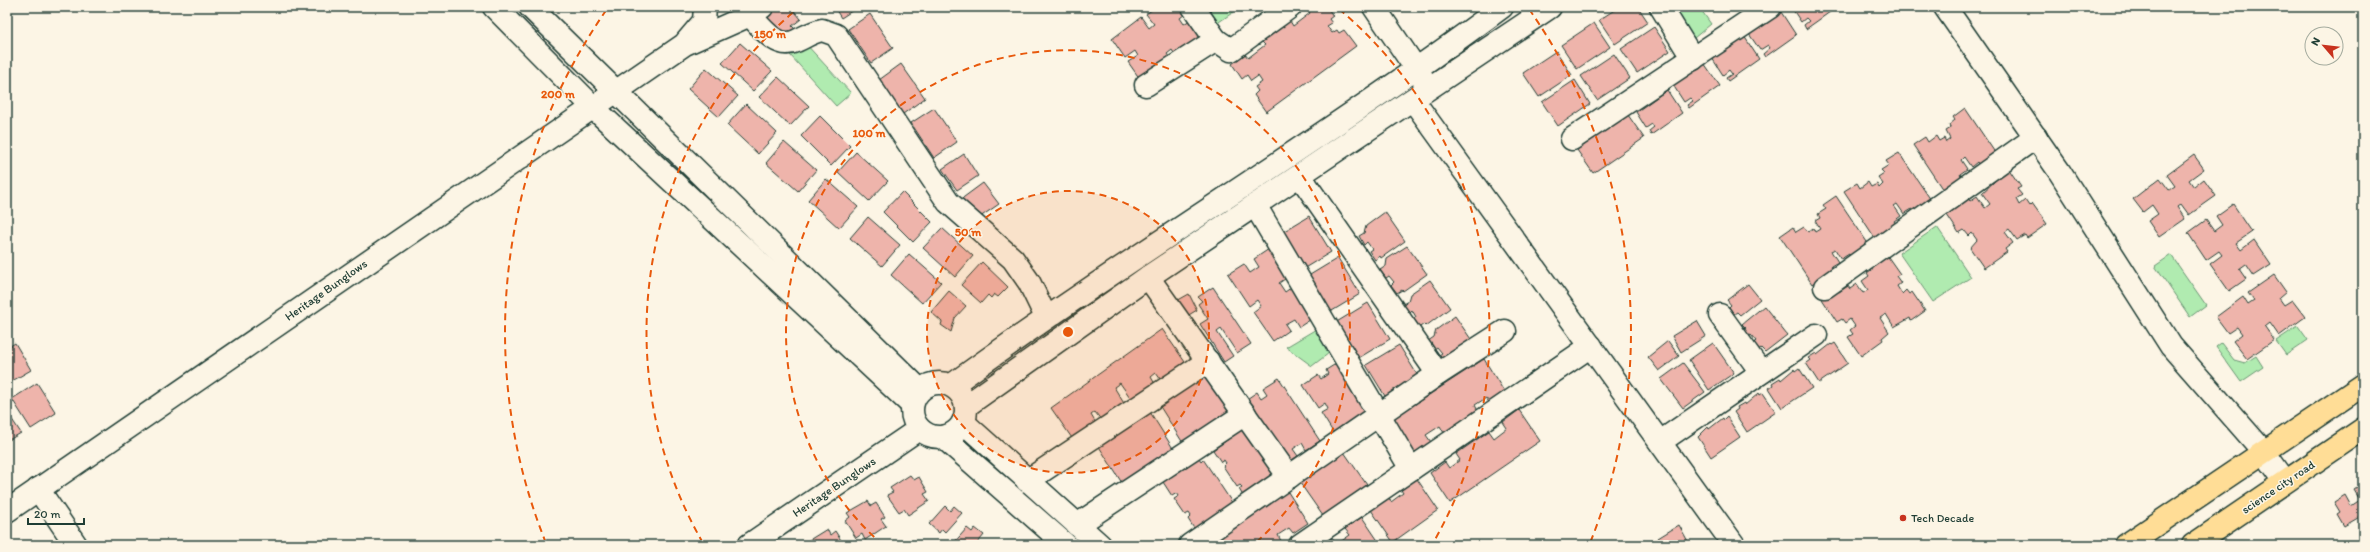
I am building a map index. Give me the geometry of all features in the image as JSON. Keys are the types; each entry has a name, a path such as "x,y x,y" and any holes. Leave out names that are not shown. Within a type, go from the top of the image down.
{"main road":[{"path":"2126,545 2363,385"},
{"name":"science city road","path":"2193,545 2363,429"}],"street":[{"path":"494,7 592,106 916,398"},
{"path":"530,7 916,398"},
{"path":"685,44 704,21 705,7"},
{"path":"1193,7 1216,40 1231,50 1290,7"},
{"path":"1374,7 1417,70 1421,94 1591,346 1734,545"},
{"path":"952,385 1046,317 1417,70 1502,7"},
{"path":"943,437 958,429 965,414 1148,277 1550,7"},
{"path":"1661,7 1693,59"},
{"path":"1572,139 1770,7"},
{"path":"1944,7 2036,137 2171,346 2264,452 2285,481"},
{"path":"685,44 756,11 772,38 780,42 795,42 822,30 836,35 948,202 1013,259 1029,282 1046,317"},
{"path":"1146,85 1216,40"},
{"name":"Heritage Bunglows","path":"8,507 38,489 592,106 685,44"},
{"path":"1825,287 2036,137"},
{"path":"1300,176 1438,374"},
{"path":"1255,205 1411,469"},
{"path":"1148,277 1288,477"},
{"path":"1720,315 1761,372"},
{"path":"1190,545 1438,374 1505,331"},
{"path":"1660,442 1816,334"},
{"path":"1300,545 1591,346"},
{"path":"1027,481 1208,361"},
{"path":"1066,545 943,437 930,435 919,429 912,414 916,398 935,382 952,385 958,390 965,414 1027,481 1100,545"},
{"path":"1077,525 1245,414"},
{"name":"Heritage Bunglows","path":"749,545 919,429"},
{"path":"38,489 76,545"}],"green space":[{"path":"1196,7 1241,7 1210,28"},
{"path":"1671,7 1699,7 1711,24 1694,38"},
{"path":"804,42 851,93 836,106 790,55"},
{"path":"1937,227 1971,277 1933,302 1899,253"},
{"path":"2171,255 2206,305 2190,317 2155,266"},
{"path":"1323,325 1337,347 1312,366 1286,347"},
{"path":"2298,326 2308,340 2286,355 2276,341"},
{"path":"2221,343 2234,360 2245,363 2256,356 2263,367 2241,382 2216,347"}],"building":[{"path":"776,7 791,7 801,19 792,26 798,32 780,36 764,17"},
{"path":"834,7 858,7 841,18"},
{"path":"1156,7 1186,7 1189,11 1180,18 1184,24 1193,18 1207,37 1177,58 1172,50 1167,54 1172,61 1142,82 1128,62 1138,56 1135,51 1125,58 1112,39 1141,17 1149,28 1154,24 1146,14"},
{"path":"1261,7 1276,7 1266,14"},
{"path":"1309,7 1327,7 1333,16 1329,19 1332,23 1327,26 1332,33 1337,30 1339,33 1344,30 1356,46 1266,112 1254,95 1258,91 1255,87 1262,82 1258,76 1251,81 1247,75 1242,79 1232,64 1245,54 1248,58 1265,45 1262,42 1290,21 1293,26 1310,13 1307,9"},
{"path":"1619,7 1638,7 1648,22 1615,44 1599,20"},
{"path":"1791,7 1837,7 1806,29 1804,25 1809,21 1806,18 1801,22"},
{"path":"1781,12 1796,35 1765,57 1763,54 1770,48 1768,45 1760,50 1749,34"},
{"path":"870,14 893,48 871,63 848,29"},
{"path":"1594,23 1610,47 1577,69 1561,45"},
{"path":"1654,27 1670,51 1637,73 1621,49"},
{"path":"1744,36 1759,59 1728,81 1726,78 1732,74 1729,70 1723,75 1712,58"},
{"path":"740,43 772,71 753,91 722,63"},
{"path":"1556,51 1572,75 1539,97 1523,73"},
{"path":"1614,54 1630,78 1597,100 1581,76"},
{"path":"1704,63 1720,86 1689,108 1687,105 1693,101 1690,98 1684,102 1673,85"},
{"path":"901,64 925,98 903,114 879,80"},
{"path":"706,68 738,96 719,117 688,89"},
{"path":"778,77 809,106 790,126 759,97"},
{"path":"1575,80 1590,104 1558,126 1542,102"},
{"path":"1667,90 1682,113 1651,135 1649,131 1654,127 1652,124 1646,128 1636,112"},
{"path":"746,104 777,133 758,154 727,125"},
{"path":"934,108 957,142 934,158 911,123"},
{"path":"1965,108 1996,154 1979,165 1977,162 1971,167 1964,157 1961,160 1967,169 1960,174 1962,177 1943,190 1913,145 1925,137 1928,142 1936,136 1939,141 1944,138 1946,142 1950,139 1946,131 1951,128 1949,125 1955,120 1953,117"},
{"path":"1628,115 1644,138 1593,173 1577,150"},
{"path":"820,116 850,146 831,166 801,136"},
{"path":"784,142 816,170 798,191 766,163"},
{"path":"856,152 888,181 869,201 838,172"},
{"path":"1899,153 1931,200 1913,212 1912,209 1904,214 1897,204 1894,206 1901,216 1894,221 1896,224 1875,238 1844,191 1857,183 1860,188 1868,182 1871,187 1877,184 1879,188 1883,184 1878,177 1884,173 1881,170 1889,165 1886,161"},
{"path":"964,154 978,176 957,190 942,169"},
{"path":"2194,155 2204,169 2189,180 2194,187 2204,179 2216,196 2189,215 2181,204 2177,207 2185,219 2159,237 2148,221 2158,214 2152,205 2143,212 2133,199 2160,178 2169,190 2175,186 2167,175"},
{"path":"2008,168 2021,187 2017,189 2022,195 2016,199 2019,205 2025,200 2029,206 2032,203 2047,224 2027,238 2025,235 2017,240 2009,229 2005,232 2013,243 2005,249 2007,252 1984,268 1970,248 1977,240 1972,233 1969,236 1964,230 1959,233 1945,212 1967,197 1970,201 1977,196 1985,208 1990,204 1982,193 1996,180 1994,178"},
{"path":"826,179 858,207 839,228 808,200"},
{"path":"983,183 999,204 973,222 960,200"},
{"path":"902,192 932,222 913,242 883,212"},
{"path":"1836,196 1869,245 1851,257 1849,254 1841,259 1835,249 1831,251 1838,262 1831,266 1833,269 1812,284 1780,236 1793,227 1796,232 1804,227 1808,232 1813,228 1815,232 1820,229 1815,221 1820,218 1818,214 1826,209 1823,205"},
{"path":"2233,204 2252,232 2236,243 2241,250 2254,240 2271,265 2254,276 2246,264 2239,269 2246,279 2229,291 2210,264 2222,255 2219,251 2206,260 2188,233 2206,220 2214,231 2222,225 2216,216"},
{"path":"1385,212 1405,241 1381,258 1380,256 1375,260 1369,251 1372,249 1367,242 1364,245 1359,236 1364,233 1366,226"},
{"path":"1309,216 1331,252 1298,272 1276,236"},
{"path":"868,217 900,245 882,266 850,238"},
{"path":"942,228 973,256 955,277 923,248"},
{"path":"1407,246 1427,274 1403,291 1402,290 1397,293 1391,285 1394,282 1389,276 1386,278 1380,270 1386,266 1387,259"},
{"path":"1269,249 1288,277 1279,283 1285,292 1292,287 1313,318 1299,327 1294,319 1285,324 1289,330 1273,341 1253,312 1261,306 1257,300 1249,306 1228,274 1244,264 1250,273 1259,267 1254,259"},
{"path":"909,254 941,282 922,303 891,275"},
{"path":"1886,254 1900,274 1896,276 1901,283 1897,286 1902,294 1906,290 1909,294 1912,292 1925,311 1911,321 1910,318 1894,327 1886,314 1880,318 1889,332 1882,338 1883,340 1861,356 1848,337 1853,334 1850,330 1855,326 1850,319 1845,323 1842,319 1837,322 1822,299 1836,289 1839,292 1848,286 1850,289 1857,284 1863,293 1868,290 1862,281 1869,276 1867,273 1875,267 1872,264"},
{"path":"1338,258 1360,294 1327,314 1305,278"},
{"path":"982,262 1008,287 998,297 994,294 991,298 988,295 981,303 961,285"},
{"path":"2274,275 2286,292 2279,298 2284,305 2292,300 2305,317 2279,336 2270,323 2265,327 2274,340 2247,359 2233,341 2242,334 2237,327 2228,333 2216,317 2243,297 2248,305 2254,301 2248,293"},
{"path":"1430,280 1450,308 1426,326 1424,324 1420,327 1413,319 1416,317 1412,310 1409,313 1403,304 1408,301 1410,294"},
{"path":"1748,284 1760,299 1740,315 1737,312 1734,314 1729,307 1731,305 1727,300"},
{"path":"1213,287 1251,344 1237,353 1221,329 1217,332 1233,356 1224,362 1200,324 1208,319 1198,304 1202,301 1198,297"},
{"path":"949,291 966,306 955,318 951,332 941,325 942,322 931,312"},
{"path":"1189,294 1197,310 1182,319 1173,303"},
{"path":"1368,303 1390,339 1357,359 1335,323"},
{"path":"1764,306 1787,335 1765,352 1761,348 1758,350 1753,344 1756,341 1751,335 1748,337 1743,330 1746,328 1742,324"},
{"path":"1455,316 1475,345 1445,364 1439,355 1442,353 1437,347 1434,349 1428,341 1434,337 1436,330"},
{"path":"1697,321 1706,336 1681,352 1672,336"},
{"path":"1162,329 1185,362 1161,380 1156,373 1151,377 1155,384 1132,400 1120,383 1114,387 1125,405 1102,421 1095,412 1091,415 1097,425 1074,441 1051,408"},
{"path":"1668,341 1679,356 1659,371 1648,357"},
{"path":"15,343 31,370 7,384 7,348"},
{"path":"1713,343 1734,373 1709,390 1689,360"},
{"path":"1835,343 1848,363 1819,383 1806,363 1810,360 1808,358 1816,353 1817,355 1831,344 1832,345"},
{"path":"1399,345 1421,381 1388,401 1366,365"},
{"path":"1484,359 1505,393 1490,404 1486,398 1475,405 1478,411 1444,433 1440,426 1426,435 1431,442 1414,453 1392,419"},
{"path":"1342,360 1375,412 1336,437 1321,413 1328,409 1325,403 1318,408 1303,385 1318,375 1321,379 1328,374 1326,370"},
{"path":"1683,363 1705,392 1683,408 1661,379"},
{"path":"1799,368 1812,388 1782,408 1769,388 1773,385 1772,383 1780,378 1781,380 1794,369 1795,371"},
{"path":"1211,372 1235,410 1183,443 1159,405"},
{"path":"1279,378 1320,441 1306,450 1302,443 1293,449 1298,456 1283,466 1241,403 1257,392 1261,398 1267,394 1263,388"},
{"path":"37,383 56,413 31,429 12,399"},
{"path":"1759,393 1760,395 1763,393 1776,412 1747,432 1734,412 1738,409 1737,407 1744,403 1745,405"},
{"path":"1519,410 1540,441 1450,503 1430,473 1445,462 1449,468 1460,460 1456,454 1489,431 1494,438 1507,428 1503,422"},
{"path":"7,412 21,433 7,441"},
{"path":"1150,412 1174,450 1122,483 1098,445"},
{"path":"1727,417 1740,437 1711,457 1698,437 1708,427 1709,429 1723,418 1724,420"},
{"path":"1243,429 1278,475 1246,501 1239,489 1242,487 1240,485 1237,487 1223,466 1226,463 1224,460 1221,462 1213,450"},
{"path":"1344,452 1367,485 1323,516 1300,483"},
{"path":"1199,458 1201,461 1203,459 1233,504 1197,533 1188,519 1191,516 1189,513 1185,515 1174,499 1179,496 1177,493 1172,496 1163,482"},
{"path":"910,475 914,480 919,477 928,492 924,494 929,501 908,515 904,509 899,512 887,495 893,492 890,488"},
{"path":"1417,479 1438,510 1393,542 1371,510 1389,498 1391,502 1403,493 1401,490"},
{"path":"2363,484 2363,515 2344,526 2337,514 2340,512 2334,502 2345,495 2351,506 2360,500 2354,490"},
{"path":"1286,489 1308,523 1293,533 1289,528 1278,535 1281,541 1275,545 1200,545"},
{"path":"868,501 871,506 876,503 885,517 881,519 886,526 865,540 862,534 856,538 845,521 850,517 847,513"},
{"path":"945,506 950,511 954,506 962,513 945,532 942,529 939,533 929,524"},
{"path":"1362,517 1381,545 1336,545 1350,535 1345,529"},
{"path":"1679,525 1690,545 1662,545 1658,538"},
{"path":"967,528 972,532 975,528 984,535 976,545 952,545"},
{"path":"827,529 830,535 835,531 844,545 808,545 806,542"},
{"path":"1332,538 1336,545 1322,545"}],"place":[{"name":"Tech Decade","path":"1903,518"}]}
